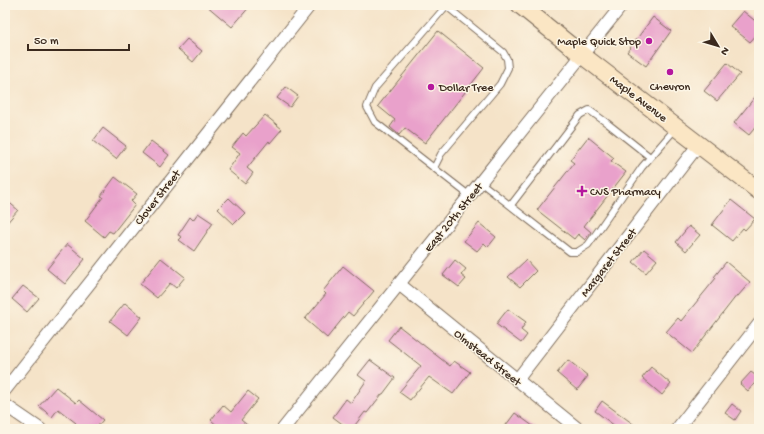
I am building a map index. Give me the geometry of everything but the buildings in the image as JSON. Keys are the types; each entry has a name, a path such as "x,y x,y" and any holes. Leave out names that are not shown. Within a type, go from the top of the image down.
{"main road":[{"name":"Maple Avenue","path":"520,5 582,55 759,191"}],"street":[{"name":"Clover Street","path":"5,390 310,5"},
{"name":"East 20th Street","path":"283,429 622,5"},
{"name":"Margaret Street","path":"517,380 698,144"},
{"name":"Olmstead Street","path":"399,284 578,429"},
{"path":"677,429 759,324"},
{"path":"5,404 40,429"}],"lane":[{"path":"434,168 441,154 500,84 508,68 507,59 503,52 446,5 375,88 367,107 375,122 434,168 470,196"},
{"path":"510,206 580,115 589,110 650,157"},
{"path":"480,182 570,252 577,252 588,245 642,167 677,127"}],"place":[{"name":"Maple Quick Stop","path":"649,41"},
{"name":"Chevron","path":"670,72"},
{"name":"Dollar Tree","path":"431,87"},
{"name":"CVS Pharmacy","path":"582,191"}]}
